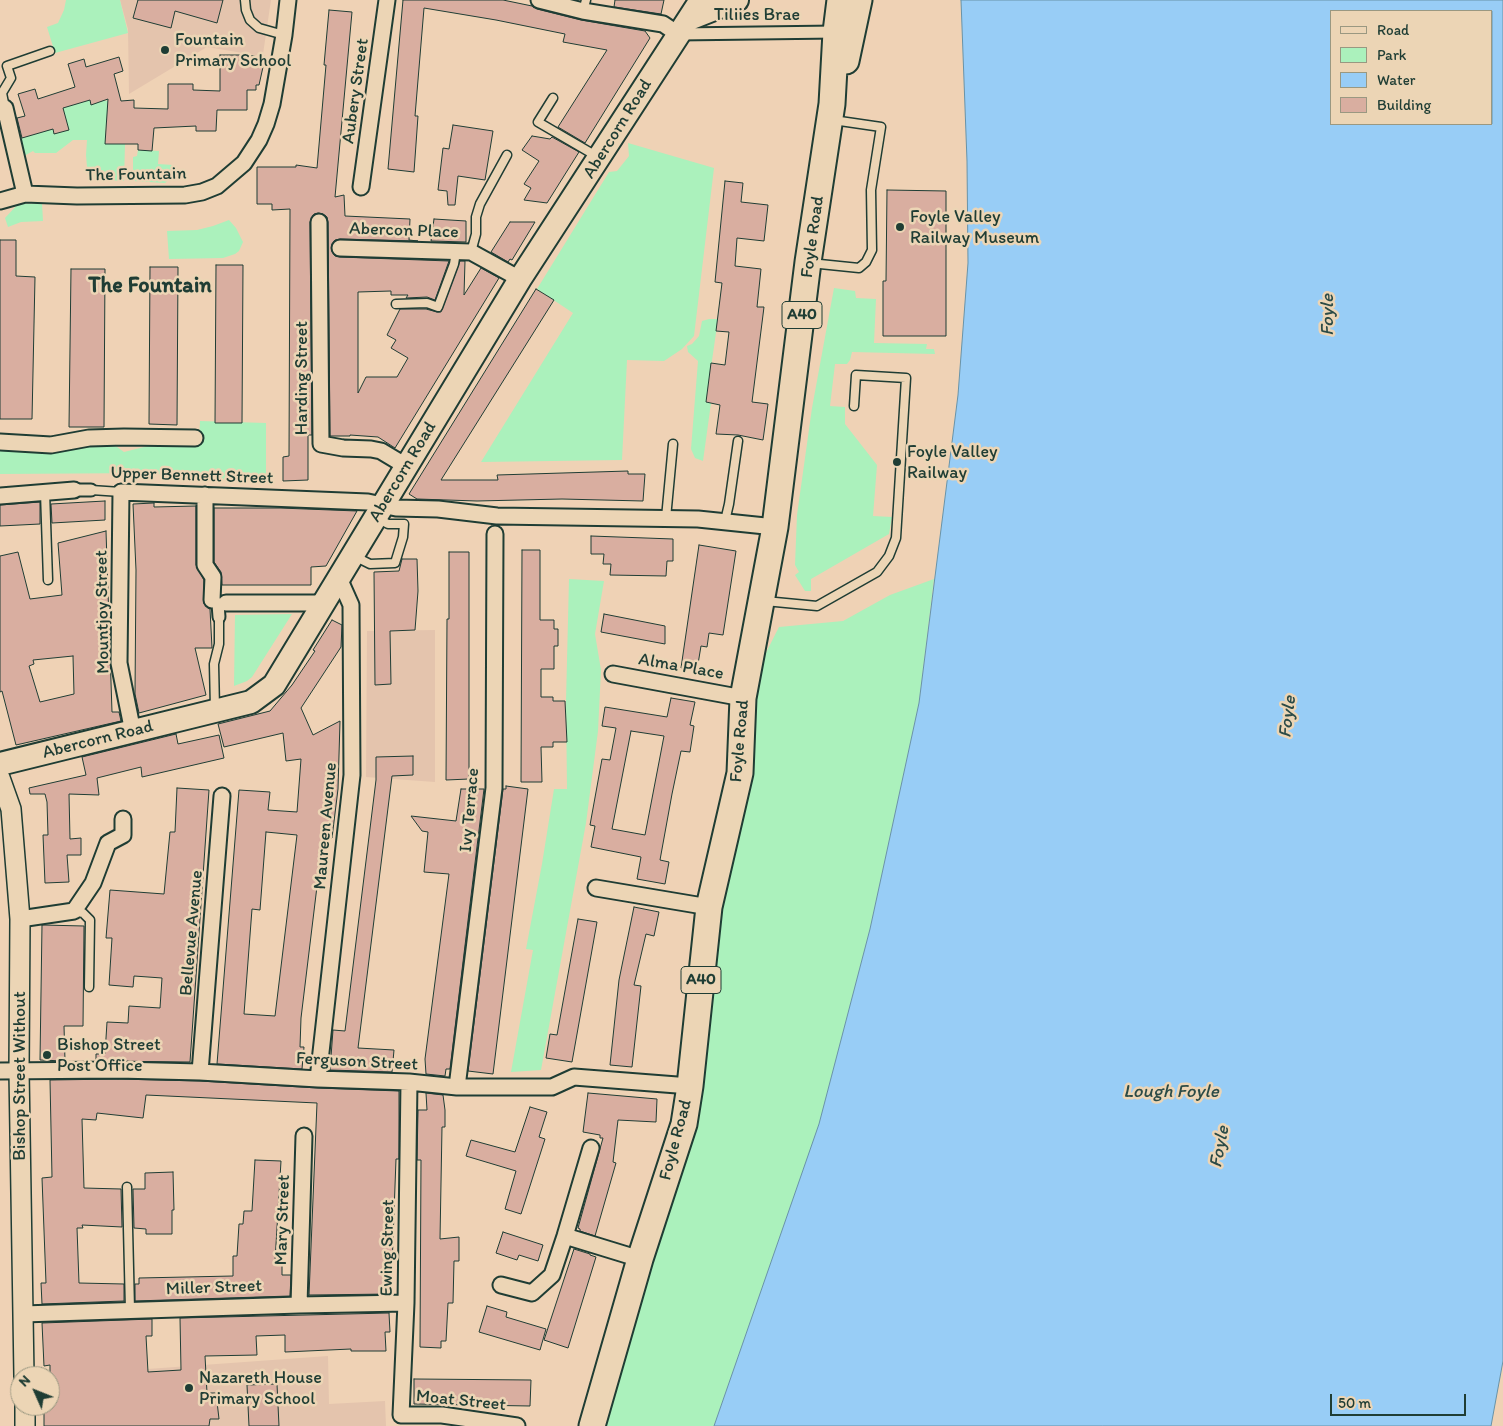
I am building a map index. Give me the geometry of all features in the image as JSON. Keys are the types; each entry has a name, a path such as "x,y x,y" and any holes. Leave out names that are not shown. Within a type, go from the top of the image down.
{"main road":[{"name":"Abercorn Road","path":"0,764 250,702 274,685 520,279 701,0"},
{"path":"684,26 737,0"},
{"name":"Foyle Road","path":"592,1426 640,1259 684,1124 690,1086 709,907 740,773 743,698 775,527 808,262 831,112 840,0"},
{"name":"Foyle Road","path":"831,112 847,59 859,0"}],"street":[{"name":"The Fountain","path":"0,200 25,194 77,196 185,195 202,192 216,186 244,163 259,140 272,104 288,0"},
{"name":"Aubery Street","path":"361,187 387,0"},
{"path":"539,0 584,5 664,24 684,26"},
{"name":"Tiliies Brae","path":"684,26 836,32"},
{"path":"2,109 25,194"},
{"name":"Harding Street","path":"319,222 321,444 343,448 376,450 406,466"},
{"name":"Abercon Place","path":"340,248 464,252 520,279"},
{"path":"0,442 51,445 89,438 124,436 195,438"},
{"name":"Upper Bennett Street","path":"0,496 91,490"},
{"name":"Upper Bennett Street","path":"122,492 368,502 379,512 438,509 497,516 698,518 775,527"},
{"name":"Mountjoy Street","path":"122,492 119,663 133,732"},
{"path":"205,495 205,565 213,577 219,602 219,617"},
{"name":"Ivy Terrace","path":"457,1086 494,788 495,534"},
{"name":"Maureen Avenue","path":"318,1079 352,775 351,604 339,578"},
{"path":"219,602 324,603"},
{"name":"Alma Place","path":"613,674 743,698"},
{"name":"Bishop Street Without","path":"0,778 12,809 20,918 19,1071 24,1366"},
{"name":"Bellevue Avenue","path":"200,1072 222,796"},
{"path":"20,918 74,911 93,884 108,843 123,835 123,819"},
{"path":"596,888 709,907"},
{"name":"Ferguson Street","path":"0,1072 118,1070 200,1072 457,1086 552,1087 574,1077 690,1086"},
{"name":"Ewing Street","path":"401,1414 406,1303 409,1082"},
{"name":"Mary Street","path":"299,1304 304,1136"},
{"path":"501,1285 532,1293 552,1275 591,1148"},
{"path":"565,1236 640,1259"},
{"name":"Miller Street","path":"23,1314 299,1304 406,1303"},
{"name":"Moat Street","path":"401,1414 442,1415 517,1426"}],"lane":[{"path":"245,0 250,20 259,28 284,35"},
{"path":"2,109 2,93 11,78 7,66 50,52"},
{"path":"553,98 538,122 600,158"},
{"path":"808,262 859,268 866,262 872,250 871,190 881,127 831,112"},
{"path":"396,304 427,303 438,307 454,264 476,234 476,217 480,204 507,155"},
{"path":"761,601 817,606 877,572 890,556 896,538 906,378 856,375 854,406"},
{"path":"724,521 729,504 738,441"},
{"path":"666,518 673,444"},
{"name":"Upper Bennett Street","path":"91,490 122,492"},
{"path":"45,492 48,580"},
{"path":"352,555 370,564 395,563 403,537 404,524 388,524 379,512"},
{"path":"215,712 214,664 219,644 219,617"},
{"path":"74,911 83,913 90,920 89,987"},
{"path":"127,1187 130,1310"}],"shaded area":[{"name":"Fountain Primary School","path":"120,0 271,0 263,54 267,57 207,47 129,94 128,29"},
{"path":"435,630 435,782 366,777 367,631"},
{"name":"Nazareth House Primary School","path":"328,1356 329,1404 385,1401 386,1426 44,1426 44,1416 60,1416 60,1375"}],"green space":[{"path":"66,0 120,0 128,33 55,53 47,27 58,23"},
{"path":"102,90 105,101 117,98 116,122 106,122 105,143 125,144 124,181 88,179 87,140 73,140 56,153 35,153 33,151 24,156 20,139 42,132 50,121 54,134 69,130 63,108 90,100 91,105"},
{"path":"628,143 714,168 694,336 682,349 664,361 627,360 622,460 481,462 573,313 537,289 609,172 617,171 629,156"},
{"path":"138,150 159,151 158,164 173,165 171,178 165,183 133,181 133,157 137,156"},
{"path":"42,203 43,221 21,222 8,227 5,218 18,204"},
{"path":"229,220 236,228 243,242 239,251 235,254 223,258 169,259 167,231 197,230"},
{"path":"834,288 855,291 856,298 876,299 874,343 927,344 926,349 934,349 935,354 852,352 847,364 835,364 830,406 845,407 845,424 877,465 873,516 892,517 889,534 811,579 811,591 805,591 795,575 799,572 795,565 797,515 812,408"},
{"path":"718,319 706,402 711,403 703,461 695,458 691,449 698,361 688,352 687,346 692,344 699,336 702,321"},
{"path":"200,421 266,423 266,478 206,480 150,473 0,474 0,450 53,451 110,442 124,452 152,445 199,445"},
{"path":"569,579 604,581 595,634 601,670 598,731 586,823 541,1070 511,1072 533,950 526,949 554,789 567,789 566,701"},
{"path":"934,579 919,703 870,929 819,1125 714,1426 592,1426 684,1124 743,698 779,627 843,621 890,595"},
{"path":"292,614 252,677 234,686 235,615"}],"water":[{"name":"Lough Foyle","path":"961,0 1503,0 1503,1361 1491,1426 714,1426 819,1124 870,929 919,703 958,395 968,263 967,161"}],"building":[{"path":"138,0 223,0 217,23 175,11 171,28 133,18"},
{"path":"403,0 503,0 581,20 645,31 650,38 585,143 558,127 607,50 563,42 565,34 424,8 415,116 418,116 414,172 388,169"},
{"path":"615,0 664,0 661,14 614,7"},
{"path":"329,10 352,12 335,197 344,195 345,216 410,219 409,240 418,241 340,239 335,240 332,244 332,252 335,256 340,257 449,261 435,300 427,297 406,298 408,295 391,295 391,291 358,292 358,393 366,377 397,377 408,358 391,348 396,340 387,335 400,309 426,309 441,312 460,261 465,261 464,295 481,268 499,278 395,448 378,437 330,436 328,222 327,217 323,214 314,214 310,222 312,435 308,435 308,480 283,481 283,457 289,456 290,209 272,210 272,204 257,204 257,167 296,167 296,165 317,168"},
{"path":"220,55 247,55 265,58 259,85 256,85 256,90 247,90 247,110 217,110 216,131 196,131 196,126 154,128 152,151 138,150 138,144 105,144 108,99 91,105 90,100 63,108 69,130 54,134 53,129 22,138 17,118 25,116 18,94 35,89 38,99 75,87 68,64 84,59 86,67 119,57 123,71 114,74 121,101 134,100 134,108 168,109 168,84 193,84 193,90 220,91"},
{"path":"453,125 493,131 485,180 458,176 455,205 448,205 447,191 438,190 443,148 449,149"},
{"path":"532,136 550,139 552,137 579,152 547,203 524,200 531,188 524,184 539,161 522,150"},
{"path":"725,181 743,183 741,202 768,205 764,241 737,238 735,266 761,269 757,307 764,307 752,402 768,404 763,440 738,435 716,434 720,405 706,402 711,363 725,365 729,332 716,331 722,283 715,282"},
{"path":"887,190 946,191 946,336 883,336 883,281 886,281"},
{"path":"434,219 466,221 466,242 431,241"},
{"path":"510,222 535,222 512,260 510,259 508,262 491,252"},
{"path":"0,240 16,240 16,276 35,277 32,419 0,419"},
{"path":"216,265 243,265 242,423 215,423"},
{"path":"150,267 178,267 177,425 149,424"},
{"path":"71,269 105,269 104,427 69,427"},
{"path":"536,289 554,300 441,480 498,480 497,475 628,471 628,474 645,474 643,501 417,499 409,494"},
{"path":"105,501 105,520 52,523 51,504"},
{"path":"40,502 40,524 0,526 0,505"},
{"path":"154,503 154,507 196,506 196,565 204,580 204,604 210,609 212,648 195,648 206,695 139,713 135,694 136,570 133,504"},
{"path":"214,508 357,511 326,566 311,567 311,585 222,585 221,572 214,562"},
{"path":"106,531 112,712 119,712 121,721 16,745 2,691 0,692 0,556 18,552 30,599 62,595 58,543","holes":["73,656 74,694 40,702 29,666 34,664 33,660"]},
{"path":"591,536 673,539 673,561 667,561 666,576 610,575 611,564 603,564 604,554 591,554"},
{"path":"699,545 736,551 723,635 709,633 707,647 701,646 697,670 681,668"},
{"path":"522,550 540,550 540,620 554,620 554,629 558,629 558,646 554,646 554,669 541,669 541,697 553,697 553,701 565,701 567,742 553,742 553,747 541,747 542,782 521,782"},
{"path":"449,552 469,552 469,779 446,780 447,619 449,619"},
{"path":"402,559 417,559 418,591 415,630 390,631 391,684 375,685 374,572 399,571"},
{"path":"604,614 665,626 665,644 601,632"},
{"path":"332,620 342,625 341,647 301,708 313,735 340,721 338,789 332,838 323,837 301,1018 300,1047 304,1047 302,1069 217,1064 239,790 270,792 268,810 297,812 301,759 286,761 283,733 224,747 218,724 270,711 292,685 315,651 313,650","holes":["266,832 297,835 275,1016 244,1014 252,909 260,910"]},
{"path":"671,698 695,702 690,725 694,726 690,752 681,751 660,860 669,862 665,884 637,879 641,857 591,847 595,826 590,825 602,759 610,760 616,728 602,726 605,707 667,717","holes":["631,731 664,736 645,835 612,829"]},
{"path":"176,734 178,744 219,735 224,758 142,777 141,767 97,778 99,795 69,794 70,839 81,838 81,855 67,855 69,882 45,883 43,835 48,835 47,802 45,794 30,794 29,788 86,775 82,757"},
{"path":"413,756 413,775 392,776 358,1048 394,1050 392,1072 330,1070 333,1030 345,1031 376,780 376,757"},
{"path":"506,786 528,789 493,1074 468,1071 503,789 506,789"},
{"path":"177,788 209,790 190,1062 96,1061 96,1054 105,1054 107,1022 128,1023 129,1006 160,1008 162,978 134,976 133,987 109,985 112,938 106,938 110,890 164,894 170,832 175,832"},
{"path":"461,789 484,789 450,1069 446,1069 445,1076 426,1074 425,1059 449,874 424,872 428,832 422,831 411,816 456,821"},
{"path":"634,907 659,912 654,936 646,934 634,985 641,986 632,1067 610,1065 619,980"},
{"path":"578,919 597,922 572,1062 546,1058 550,1034 557,1035"},
{"path":"42,925 84,926 83,1026 64,1026 65,1061 40,1060"},
{"path":"50,1080 200,1081 399,1091 399,1159 396,1159 391,1294 309,1295 317,1103 146,1095 143,1118 97,1113 96,1120 82,1119 84,1188 121,1189 122,1227 82,1225 83,1228 77,1228 79,1283 124,1284 124,1301 42,1304 41,1283 46,1283 42,1178 52,1177"},
{"path":"426,1093 443,1095 445,1110 445,1127 442,1127 440,1239 459,1237 459,1261 454,1261 453,1303 448,1303 446,1341 441,1341 441,1348 420,1347 421,1160 417,1160 418,1110 427,1110"},
{"path":"588,1093 657,1099 656,1122 618,1120 613,1162 616,1163 595,1236 580,1231 578,1228 603,1138 600,1138 600,1135 583,1132"},
{"path":"530,1107 547,1112 539,1137 545,1139 521,1214 505,1209 516,1171 466,1156 471,1140 515,1152"},
{"path":"255,1160 281,1161 275,1261 282,1260 282,1275 291,1275 290,1296 135,1301 135,1284 139,1284 139,1278 233,1276 233,1256 237,1256 239,1224 243,1224 244,1211 252,1211"},
{"path":"173,1172 174,1210 172,1210 172,1234 146,1234 146,1229 134,1228 133,1189 145,1189 145,1173"},
{"path":"503,1232 543,1245 538,1261 519,1255 517,1260 496,1253"},
{"path":"574,1249 596,1257 568,1348 544,1340"},
{"path":"487,1306 507,1312 506,1317 546,1329 540,1350 479,1332"},
{"path":"389,1313 390,1332 385,1332 386,1351 351,1351 351,1349 285,1352 285,1335 256,1336 257,1355 205,1356 207,1393 216,1393 219,1419 210,1419 209,1426 44,1426 44,1416 60,1416 60,1366 44,1366 42,1323 152,1319 152,1336 146,1336 148,1372 181,1370 180,1318"},
{"path":"414,1379 531,1380 530,1406 414,1404"},
{"path":"277,1384 279,1426 249,1426 247,1385"}],"place":[{"name":"Fountain Primary School","path":"165,50"},
{"name":"Foyle Valley Railway Museum","path":"900,227"},
{"name":"Foyle Valley Railway","path":"897,462"},
{"name":"Bishop Street Post Office","path":"47,1055"},
{"name":"Nazareth House Primary School","path":"189,1388"}],"district":[{"name":"The Fountain","path":"150,286"}],"water label":[{"name":"Foyle","path":"1328,315"},
{"name":"Foyle","path":"1288,717"},
{"name":"Foyle","path":"1220,1147"}]}
